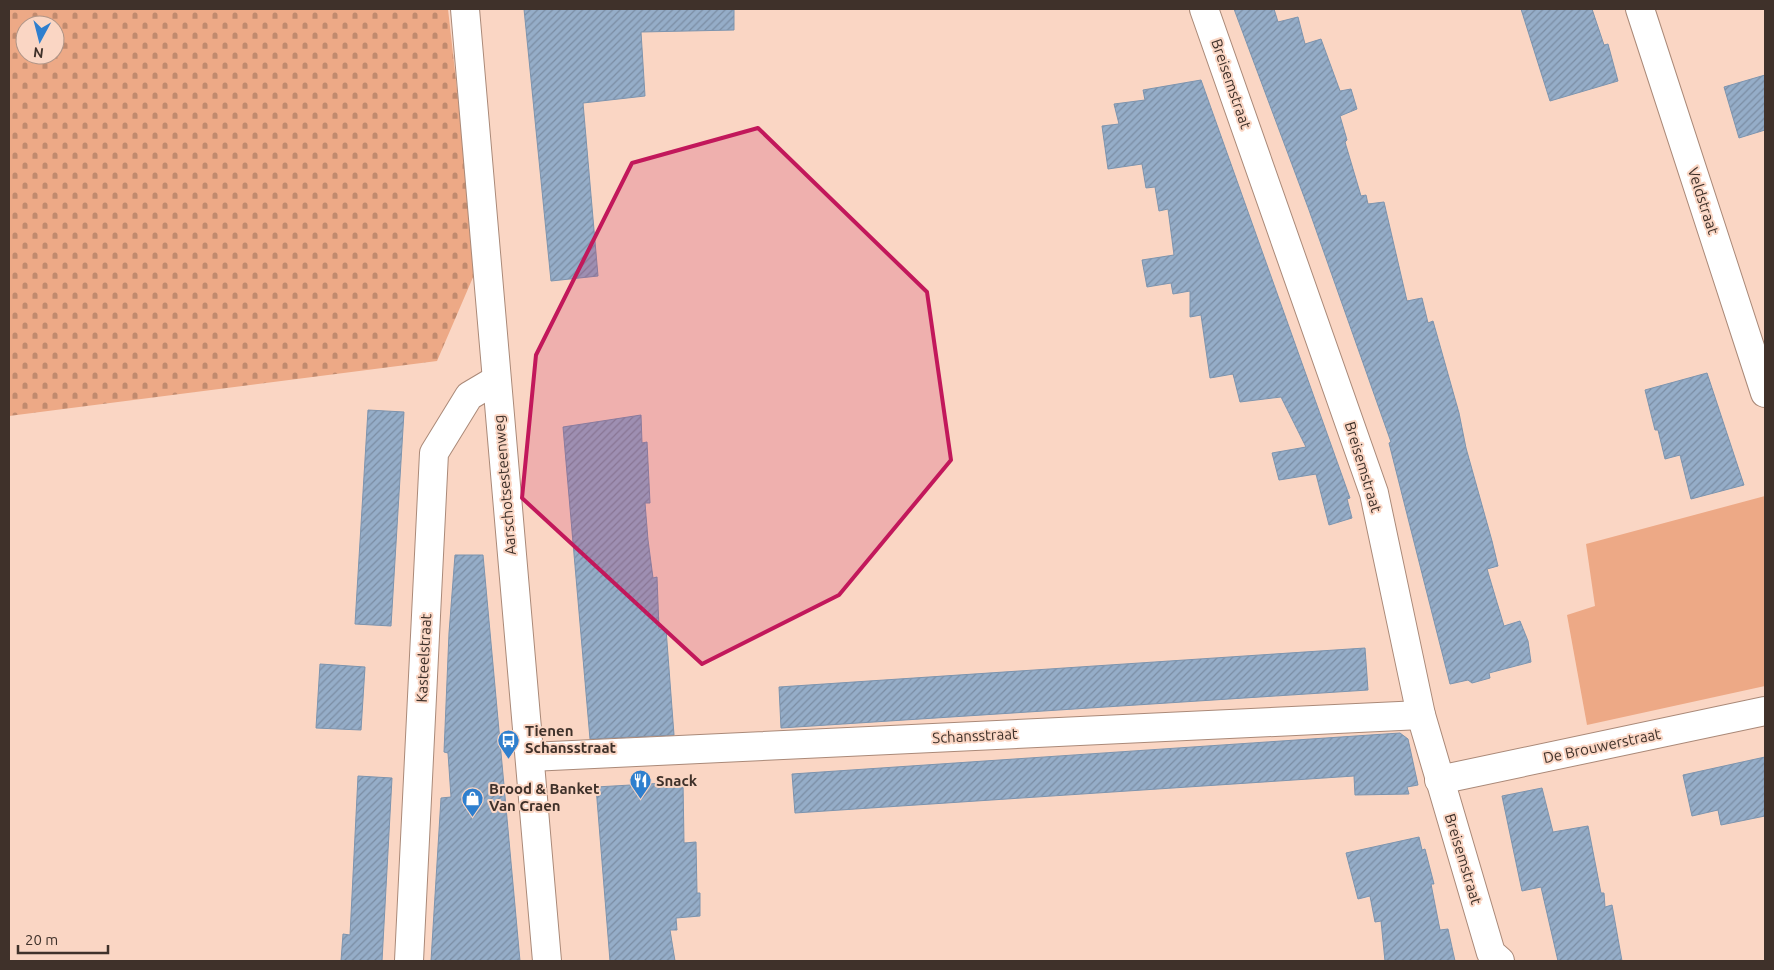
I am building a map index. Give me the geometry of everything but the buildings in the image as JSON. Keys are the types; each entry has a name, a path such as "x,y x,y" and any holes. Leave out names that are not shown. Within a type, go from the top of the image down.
{"street":[{"name":"Aarschotsesteenweg","path":"465,9 547,961"},
{"name":"Breisemstraat","path":"1204,9 1374,493 1421,715 1439,780 1495,959"},
{"name":"Veldstraat","path":"1640,9 1765,393"},
{"name":"Kasteelstraat","path":"409,961 434,453 469,396 496,380"},
{"name":"De Brouwerstraat","path":"1439,780 1765,711"},
{"name":"Schansstraat","path":"530,757 1421,715"}],"highlighted area":[{"path":"758,128 927,292 951,460 839,595 702,664 522,498 536,355 632,163"}],"green space":[{"path":"9,9 448,9 477,268 437,361 9,416"},
{"path":"1765,496 1765,686 1587,725 1567,615 1595,606 1586,544"}],"place":[{"name":"Tienen Schansstraat","path":"509,759"},
{"name":"Snack","path":"640,800"},
{"name":"Brood & Banket Van Craen","path":"473,817"}]}
